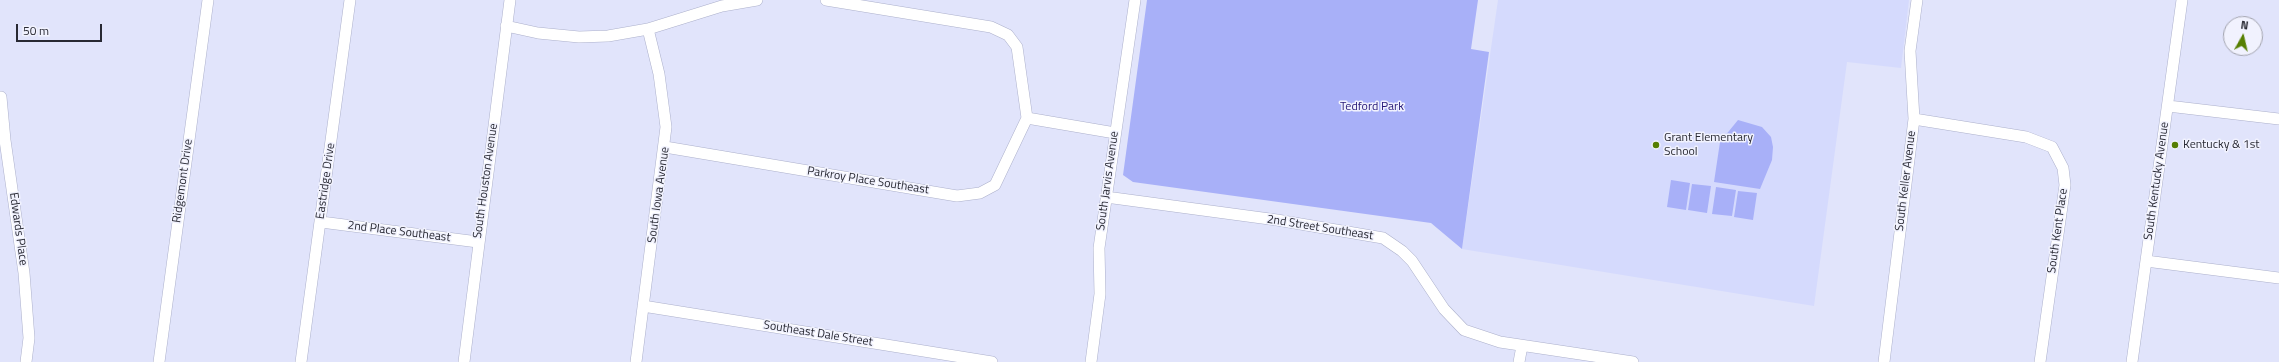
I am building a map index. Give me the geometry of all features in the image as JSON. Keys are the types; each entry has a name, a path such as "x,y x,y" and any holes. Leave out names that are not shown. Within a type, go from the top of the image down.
{"street":[{"name":"Ridgemont Drive","path":"159,362 208,0"},
{"name":"Eastridge Drive","path":"301,362 350,0"},
{"name":"South Houston Avenue","path":"464,362 478,242 510,0"},
{"path":"506,26 538,33 579,37 608,36 648,29 721,3 757,0"},
{"path":"826,0 992,27 1008,35 1017,47 1027,118 1115,133"},
{"name":"South Jarvis Avenue","path":"1091,362 1100,294 1099,248 1135,0"},
{"name":"South Keller Avenue","path":"1884,362 1914,120 1910,51 1917,0"},
{"name":"South Kentucky Avenue","path":"2132,362 2182,0"},
{"name":"South Iowa Avenue","path":"636,362 666,147 665,109 659,74 648,29"},
{"name":"Edwards Place","path":"1,97 5,140 24,273 29,338 26,362"},
{"path":"2168,106 2279,119"},
{"name":"Parkroy Place Southeast","path":"666,147 958,196 980,193 995,184 1027,118"},
{"name":"South Kent Place","path":"1914,120 2026,137 2052,147 2063,168 2065,185 2040,362"},
{"name":"2nd Street Southeast","path":"1106,197 1277,220 1383,238 1402,251 1412,261 1444,309 1464,330 1482,337 1522,346 1633,362"},
{"name":"2nd Place Southeast","path":"321,222 478,242"},
{"path":"2146,261 2279,278"},
{"name":"Southeast Dale Street","path":"643,306 992,362"},
{"path":"1519,362 1522,346"}],"shaded area":[{"name":"Grant Elementary School","path":"1498,0 1909,0 1901,68 1847,62 1814,306 1462,249"}],"green space":[{"name":"Tedford Park","path":"1147,0 1478,0 1471,49 1489,52 1462,249 1431,223 1133,182 1123,175"},
{"path":"1738,120 1762,127 1771,137 1773,147 1772,160 1760,189 1714,182 1720,142"},
{"path":"1671,180 1690,183 1686,210 1667,207"},
{"path":"1692,184 1711,186 1707,213 1688,210"},
{"path":"1716,187 1736,190 1732,216 1712,214"},
{"path":"1738,191 1757,193 1753,220 1734,217"}],"place":[{"name":"Grant Elementary School","path":"1656,145"},
{"name":"Kentucky & 1st","path":"2175,145"}]}
